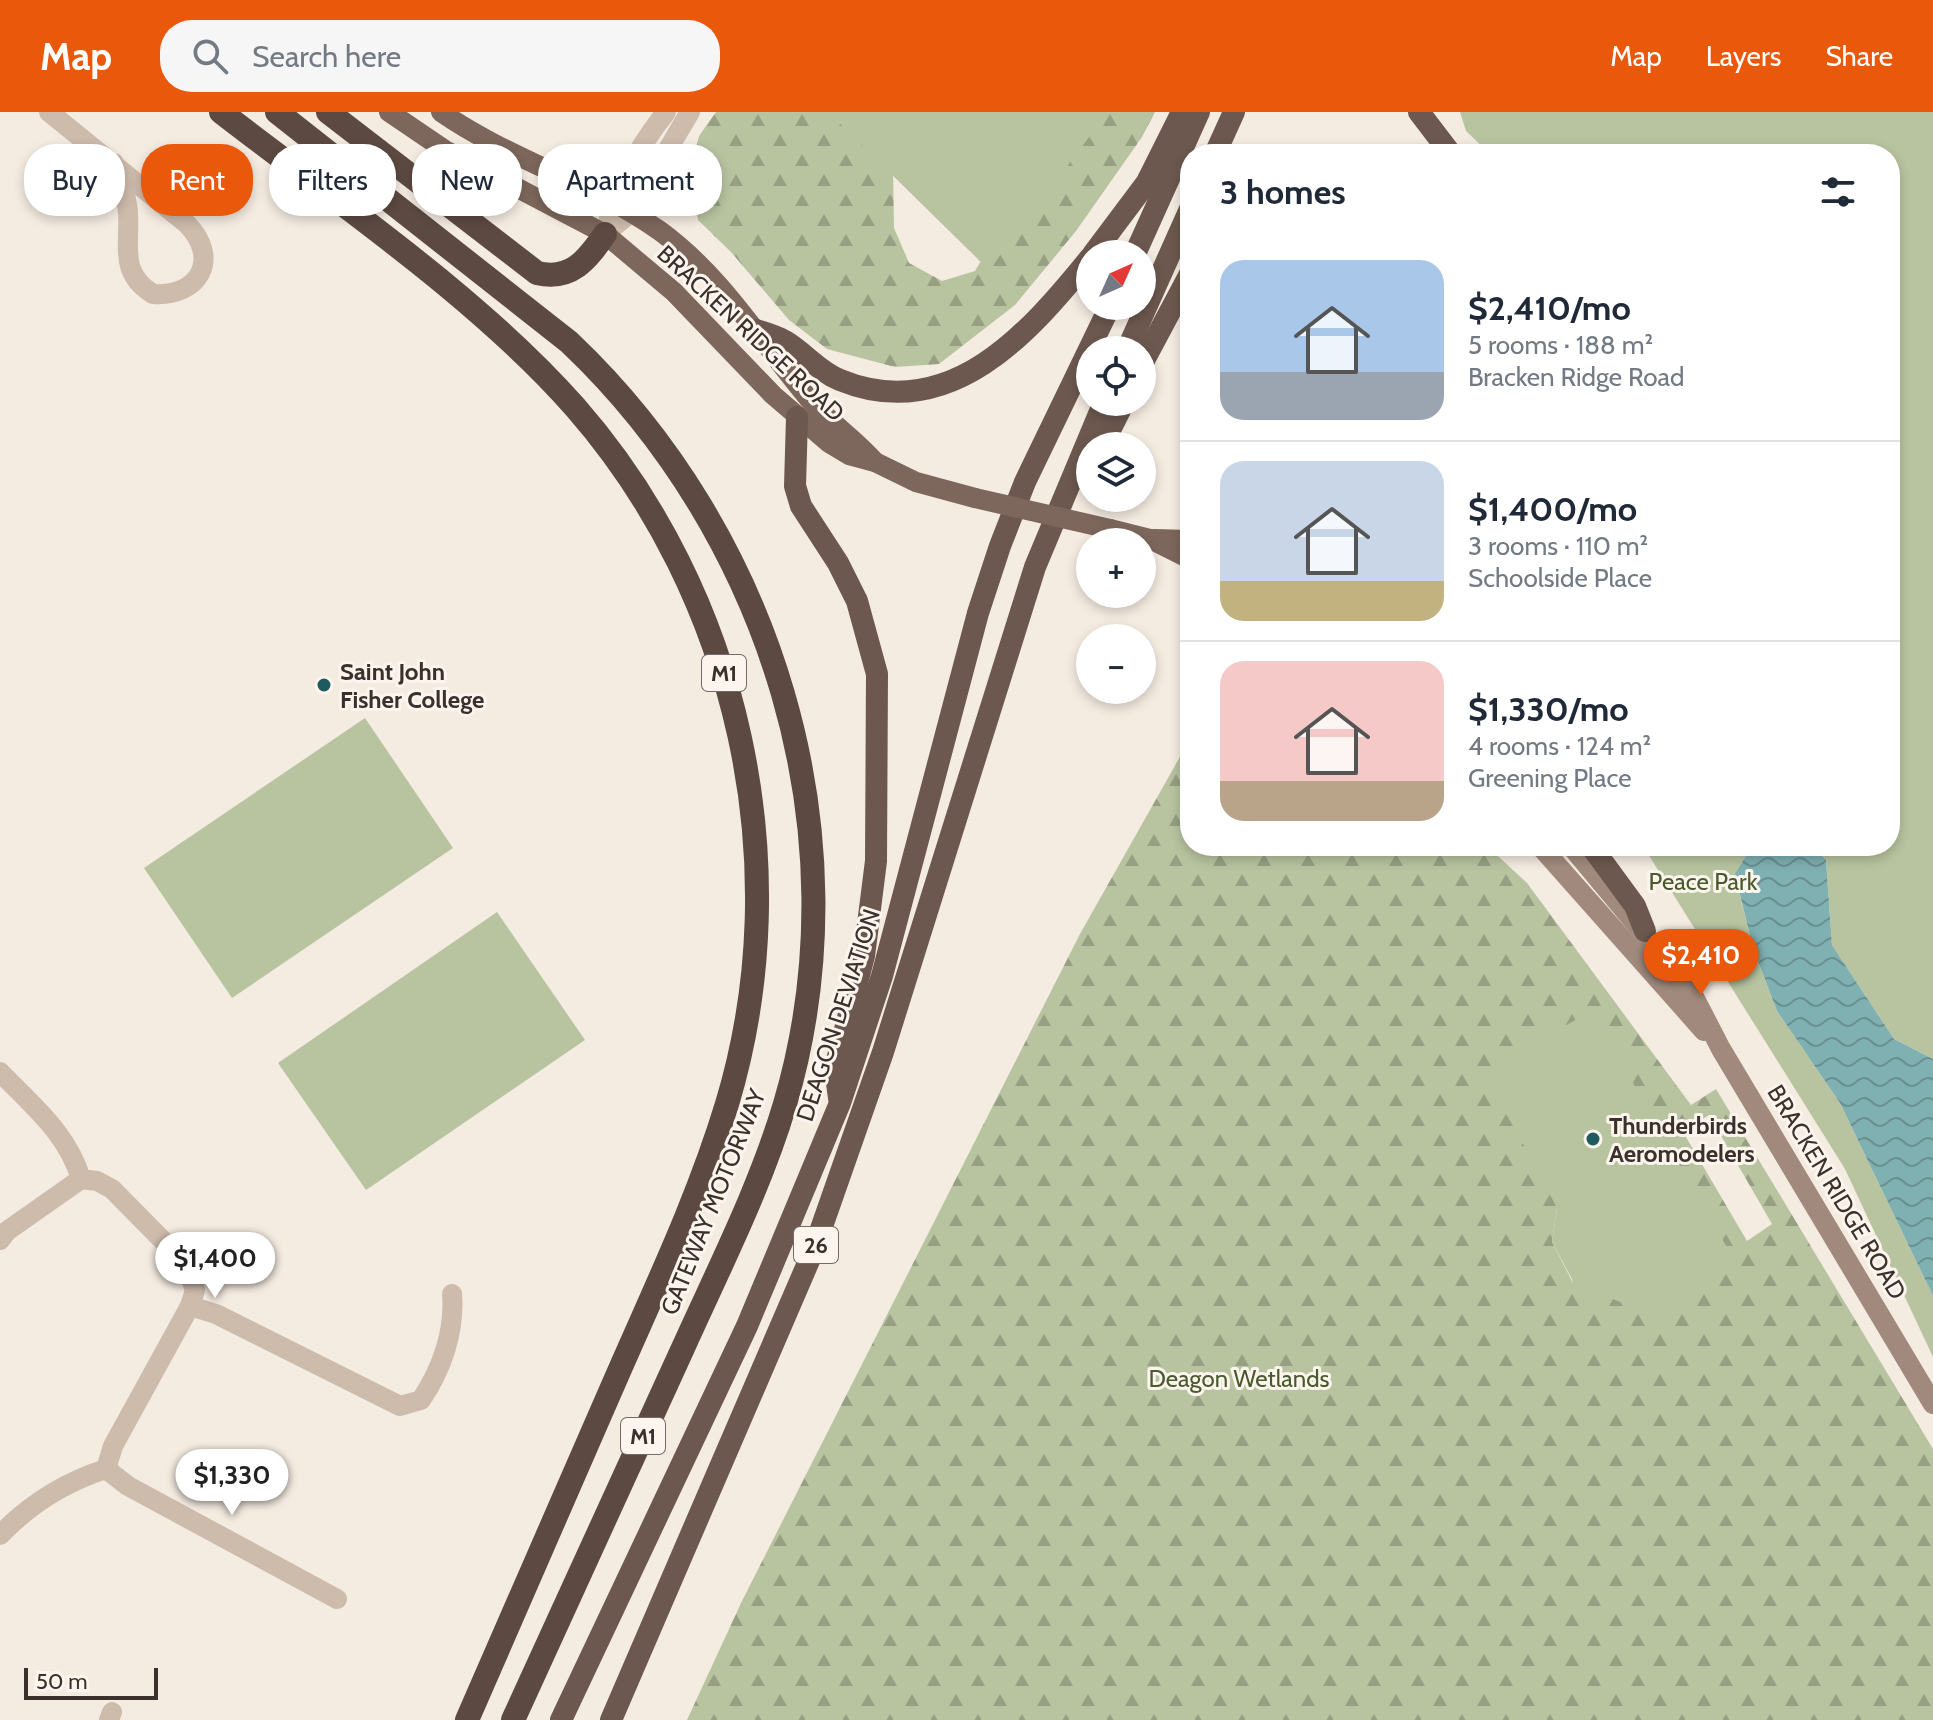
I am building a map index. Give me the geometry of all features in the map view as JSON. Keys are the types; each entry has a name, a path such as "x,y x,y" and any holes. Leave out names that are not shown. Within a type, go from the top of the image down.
{"highway":[{"name":"GATEWAY MOTORWAY","path":"221,112 459,298 518,348 576,408 631,480 668,541 700,606 727,681 742,742 753,812 757,870 756,944 745,1026 728,1102 669,1258 467,1720"},
{"name":"GATEWAY MOTORWAY","path":"277,112 569,342 600,371 655,435 731,555 755,612 791,718 806,789 812,877 810,959 799,1048 770,1150 513,1720"},
{"path":"328,112 537,273 553,277 566,274 591,255 605,234"},
{"path":"1104,240 1147,182 1182,112"},
{"path":"1185,144 1199,112"},
{"path":"1220,144 1234,112"},
{"path":"1419,112 1443,144"},
{"path":"1141,240 1180,154"},
{"path":"1133,336 1180,231"},
{"path":"756,330 786,342 804,358 842,381 878,389 940,384 993,360 1020,338 1076,274"},
{"path":"1156,338 1180,293"},
{"name":"DEAGON DEVIATION","path":"561,1720 747,1326 840,1103 882,976 966,657 1000,546 1025,482 1103,320"},
{"path":"797,417 795,486 801,506 838,563 857,601 877,674 876,861 864,956 835,1068 840,1103"},
{"name":"26","path":"611,1720 814,1249 883,1052 1031,580 1076,477"},
{"path":"1598,856 1635,906 1645,931"}],"main road":[{"name":"BRACKEN RIDGE ROAD","path":"389,112 445,150 605,234 674,292 797,417 849,455 875,462 925,485 1106,528"},
{"name":"BRACKEN RIDGE ROAD","path":"441,112 499,148 538,167"},
{"name":"BRACKEN RIDGE ROAD","path":"634,216 706,270 811,401 875,462"},
{"name":"BRACKEN RIDGE ROAD","path":"1156,539 1180,540"},
{"name":"BRACKEN RIDGE ROAD","path":"1156,542 1180,554"},
{"name":"BRACKEN RIDGE ROAD","path":"1549,856 1721,1049"},
{"name":"BRACKEN RIDGE ROAD","path":"1580,856 1690,989 1721,1049 1933,1404"}],"street":[{"path":"49,112 90,144"},
{"path":"642,144 666,112"},
{"path":"667,144 690,112"},
{"path":"114,163 197,234 204,260 200,274 180,292 153,294 131,275 127,262 128,210 114,163"},
{"path":"605,234 616,216"},
{"path":"0,1072 57,1131 73,1154 81,1179"},
{"path":"0,1240 7,1231 81,1179 97,1181 112,1189 185,1263 195,1290 190,1306 113,1446 106,1469"},
{"path":"190,1306 216,1314 400,1406 421,1400 433,1383 454,1321 452,1294"},
{"path":"0,1535 23,1511 79,1478 106,1469"},
{"path":"106,1469 128,1486 337,1599"}],"green space":[{"path":"716,112 892,112 894,228 909,263 942,281 975,271 1001,227 952,112 1155,112 1142,137 1076,231 1015,305 939,364 895,367 827,349 789,320 731,252 698,220 697,216 722,216 722,144 697,144"},
{"path":"828,112 1108,112 989,270"},
{"name":"Peace Park","path":"1460,112 1933,112 1933,1059 1894,1039 1832,945 1826,860 1822,856 1900,856 1900,144 1480,144 1466,131"},
{"path":"365,718 453,848 232,998 144,868"},
{"name":"Deagon Wetlands","path":"1180,757 1180,856 1498,856 1527,883 1691,1105 1716,1089 1933,1449 1933,1720 687,1720 742,1601 1080,934","holes":["1709,1115 1772,1224 1747,1241 1683,1132","1557,1208 1573,1283 1552,1242"]},
{"name":"Peace Park","path":"1649,856 1746,856 1735,875 1753,948 1777,1011 1840,1103 1933,1296 1933,1357 1845,1169"},
{"path":"497,912 585,1040 366,1190 278,1063"},
{"name":"Thunderbirds Aeromodelers","path":"1592,1011 1737,1265 1654,1316 1574,1283 1552,1242 1557,1208 1484,1070"}],"water":[{"path":"1746,856 1822,856 1826,860 1832,945 1894,1039 1933,1059 1933,1296 1840,1103 1777,1011 1753,948 1735,874"}],"place":[{"name":"Saint John Fisher College","path":"324,685"},
{"name":"Thunderbirds Aeromodelers","path":"1593,1139"}]}
